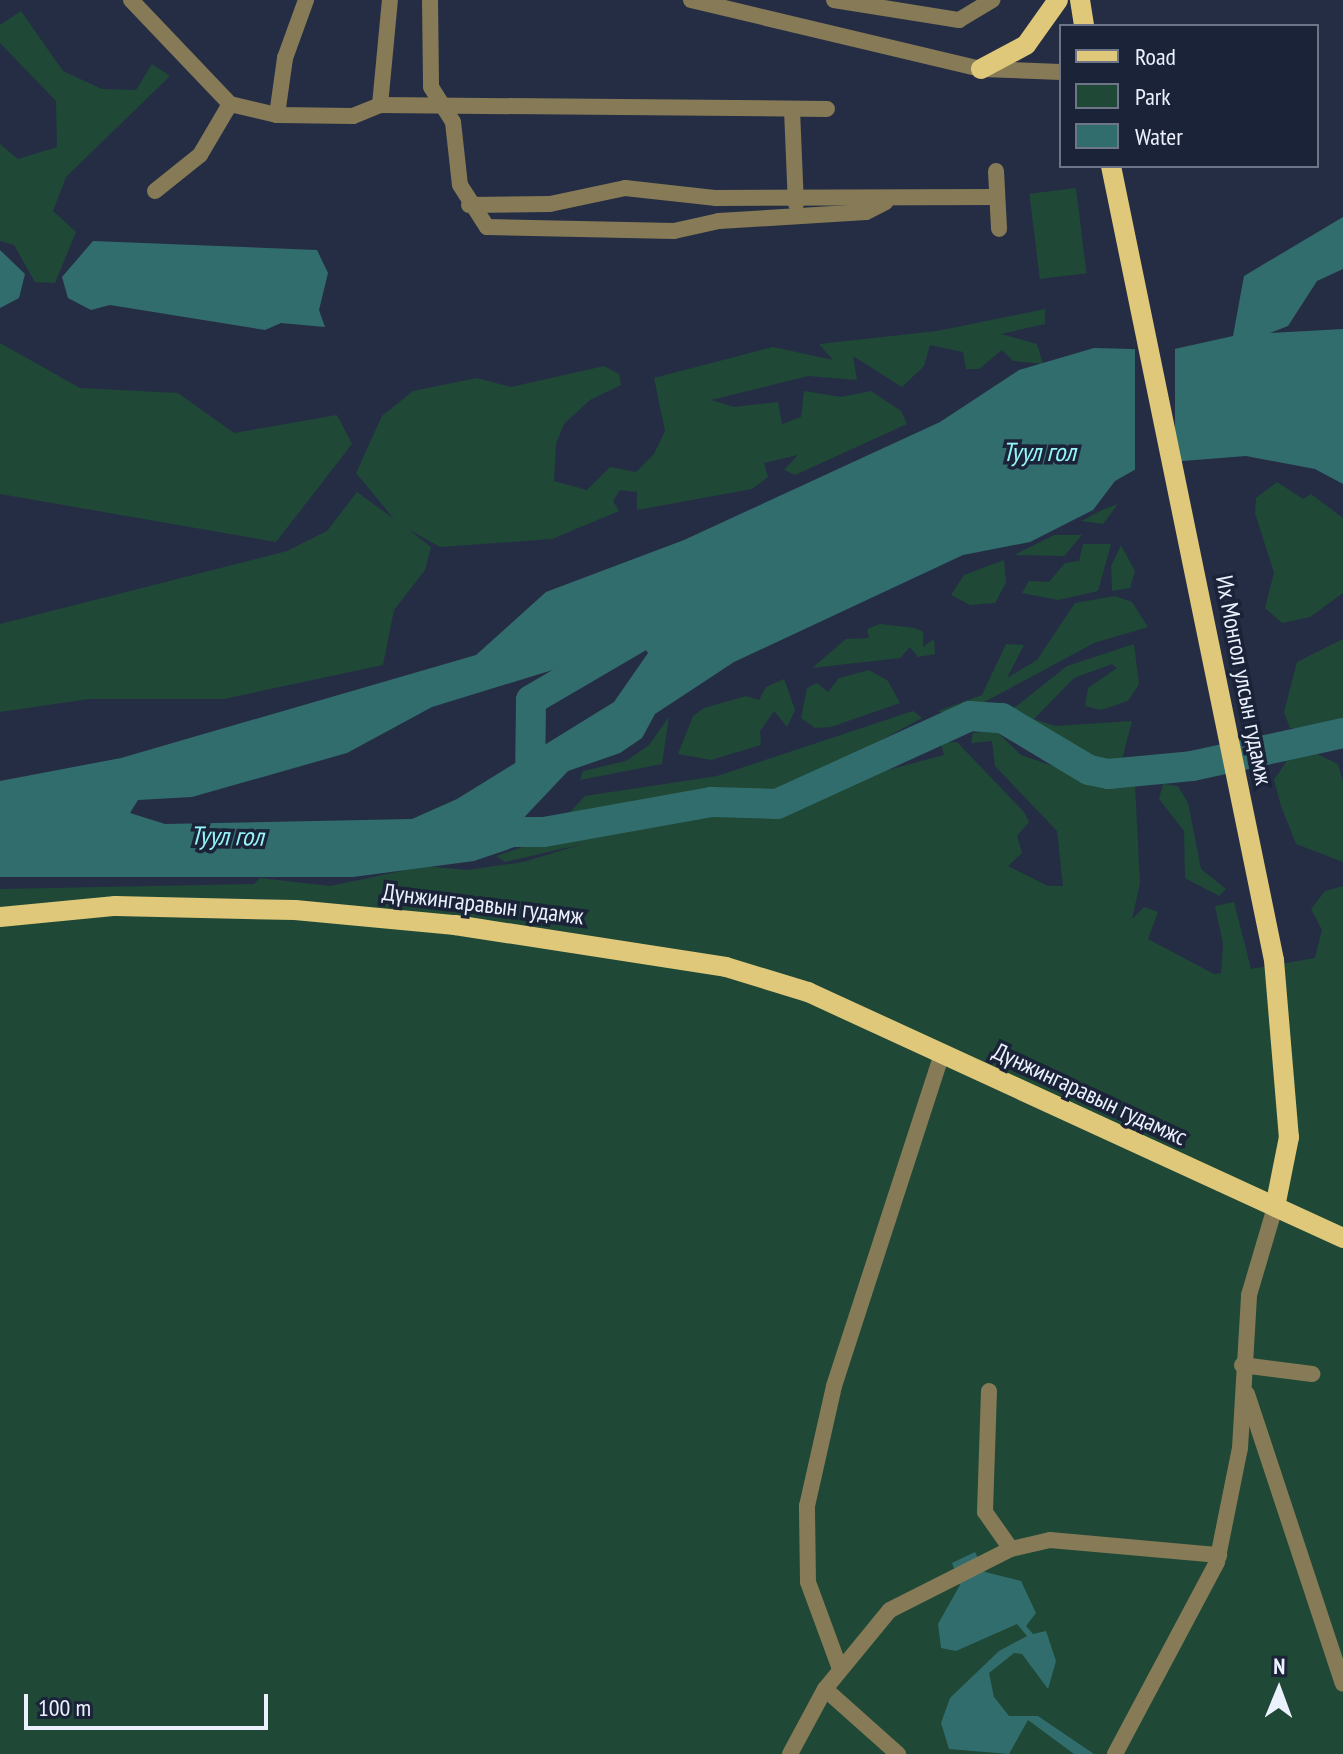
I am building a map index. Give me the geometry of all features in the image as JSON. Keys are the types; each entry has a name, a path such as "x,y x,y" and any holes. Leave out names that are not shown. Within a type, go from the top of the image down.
{"main road":[{"path":"981,69 1026,45 1058,0"},
{"path":"1080,0 1084,24"},
{"name":"Их Монгол улсын гудамж","path":"1111,168 1267,921 1289,1137 1275,1207"},
{"name":"Дүнжингаравын гудамж","path":"0,917 115,906 249,907 608,946 780,982 942,1053"},
{"name":"Дүнжингаравын гудамжс","path":"942,1053 1275,1207"},
{"path":"1275,1207 1343,1238"}],"street":[{"path":"131,0 230,104 277,115 353,116 380,105 827,109"},
{"path":"277,115 285,58 306,0"},
{"path":"380,105 390,0"},
{"path":"430,0 431,87 443,105 469,205 487,227 629,233 866,212 886,202"},
{"path":"691,0 732,5 765,17 981,69 1059,72"},
{"path":"765,17 771,0"},
{"path":"834,0 959,20 988,2"},
{"path":"155,191 200,155 230,104"},
{"path":"792,110 797,217"},
{"path":"996,171 999,229"},
{"path":"469,205 550,204 625,188 886,202 997,197"},
{"path":"840,1669 808,1582 807,1506 834,1386 942,1053"},
{"path":"1116,1752 1219,1555 1240,1448 1242,1371 1249,1295 1275,1207"},
{"path":"1242,1371 1312,1374"},
{"path":"1242,1371 1343,1684"},
{"path":"989,1391 984,1505 1011,1549"},
{"path":"790,1754 825,1689 890,1610 989,1559 1011,1549 1050,1540 1219,1555"},
{"path":"825,1689 898,1754"}],"green space":[{"path":"21,11 63,71 102,89 136,90 152,64 170,76 66,177 53,211 76,232 55,283 35,282 14,245 0,241 0,144 18,159 57,147 56,101 0,43 0,25"},
{"path":"1076,188 1086,273 1040,279 1029,194"},
{"path":"1045,309 1045,324 1001,334 1037,344 1043,364 1013,361 1002,350 979,369 966,369 963,352 930,345 924,366 902,387 853,356 857,380 808,376 711,400 734,407 778,402 782,424 801,417 804,391 841,397 871,391 901,411 907,424 795,475 784,470 798,455 764,463 768,477 752,489 637,510 637,492 620,490 613,501 619,511 552,539 440,547 408,529 431,547 425,570 394,610 383,665 224,699 89,699 0,712 0,624 287,551 327,531 357,492 394,519 356,473 382,416 413,391 477,378 511,387 604,366 619,374 621,385 590,400 564,424 556,444 554,481 587,490 610,467 636,472 654,454 665,431 654,378 773,347 833,360 819,344 937,331"},
{"path":"0,343 80,388 178,393 234,433 337,415 352,444 276,542 0,494"},
{"path":"1277,482 1303,499 1311,494 1343,518 1343,593 1310,617 1282,623 1265,608 1274,573 1255,513 1256,498"},
{"path":"1118,504 1103,524 1081,521 1102,510"},
{"path":"1054,535 1082,535 1064,556 1014,555"},
{"path":"1083,544 1111,544 1098,591 1058,600 1022,593 1029,581 1049,582 1065,563 1079,561"},
{"path":"1121,545 1135,571 1130,588 1112,591 1111,566"},
{"path":"1004,560 1006,583 995,603 970,605 951,595 964,575"},
{"path":"1115,596 1132,602 1148,627 1094,643 977,706 952,715 938,711 982,695 1006,644 1024,645 1007,678 1037,660 1075,603"},
{"path":"880,624 915,628 923,632 923,647 934,639 935,654 918,657 910,647 900,658 812,668 846,639 869,638 867,629"},
{"path":"1343,639 1343,730 1290,728 1284,712 1297,662"},
{"path":"1134,644 1139,684 1128,701 1101,710 1085,706 1088,688 1117,668 1112,664 1074,678 1034,719 1055,726 1132,721 1121,763 1099,762 1009,712 1067,666"},
{"path":"869,670 888,681 900,703 831,727 815,728 801,718 807,688 817,683 828,692 839,678"},
{"path":"784,679 795,710 787,727 774,711 760,731 761,745 711,760 678,754 693,716 704,708 746,696 759,700 766,687"},
{"path":"913,711 922,718 776,797 688,793 569,813 585,796 717,776"},
{"path":"669,717 662,764 580,780 583,771 626,761 649,745"},
{"path":"995,730 1021,755 1099,782 1135,785 1140,883 1132,919 1144,907 1158,912 1148,939 1214,974 1221,973 1223,944 1215,906 1234,902 1251,969 1315,958 1322,930 1311,909 1325,891 1343,886 1343,1754 0,1754 0,889 254,884 260,878 330,886 425,866 467,870 523,862 583,844 505,862 496,856 560,834 710,811 770,812 835,784 944,755 941,743 957,742 1024,812 1029,822 1017,836 1022,853 1008,866 1048,886 1063,886 1057,831 995,766 992,741 971,743 973,733"},
{"path":"1315,753 1338,764 1343,782 1343,862 1296,844 1274,780 1288,759"},
{"path":"1163,784 1178,786 1188,803 1201,869 1226,889 1219,896 1185,878 1184,831 1159,799"}],"water":[{"name":"Туул гол","path":"1343,217 1343,269 1317,281 1288,326 1270,333 1343,329 1343,484 1315,469 1246,456 1145,464 1115,481 1093,510 1030,542 963,555 734,662 655,714 642,738 620,753 568,771 515,827 530,828 538,839 474,861 353,877 0,877 0,781 121,758 476,655 546,592 684,540 940,422 1019,370 1094,348 1170,350 1233,336 1244,276","holes":["633,631 648,653 614,702 457,799 412,819 165,824 130,813 138,800 192,797 347,753 432,707 559,668"]},
{"path":"93,241 317,250 328,273 319,310 325,327 281,323 265,330 110,305 91,310 68,298 62,277"},
{"path":"0,250 25,274 19,298 0,308"},
{"path":"975,1552 985,1572 1021,1581 1036,1613 1026,1626 1033,1634 1046,1631 1056,1661 1048,1689 1022,1654 1014,1653 989,1673 994,1697 1009,1716 1038,1716 1094,1754 1074,1754 1028,1720 1009,1754 949,1749 941,1723 950,1698 999,1651 1027,1636 1017,1624 956,1651 941,1648 938,1624 960,1585 952,1563"}],"pier":[{"path":"1135,346 1175,346 1175,470 1135,470"}],"waterway":[{"name":"Туул гол","path":"520,789 530,784 531,700 673,617"},
{"name":"Туул гол","path":"493,832 544,832 711,802 777,804 970,716 1002,718 1089,770 1108,774 1192,766 1343,733"}]}
